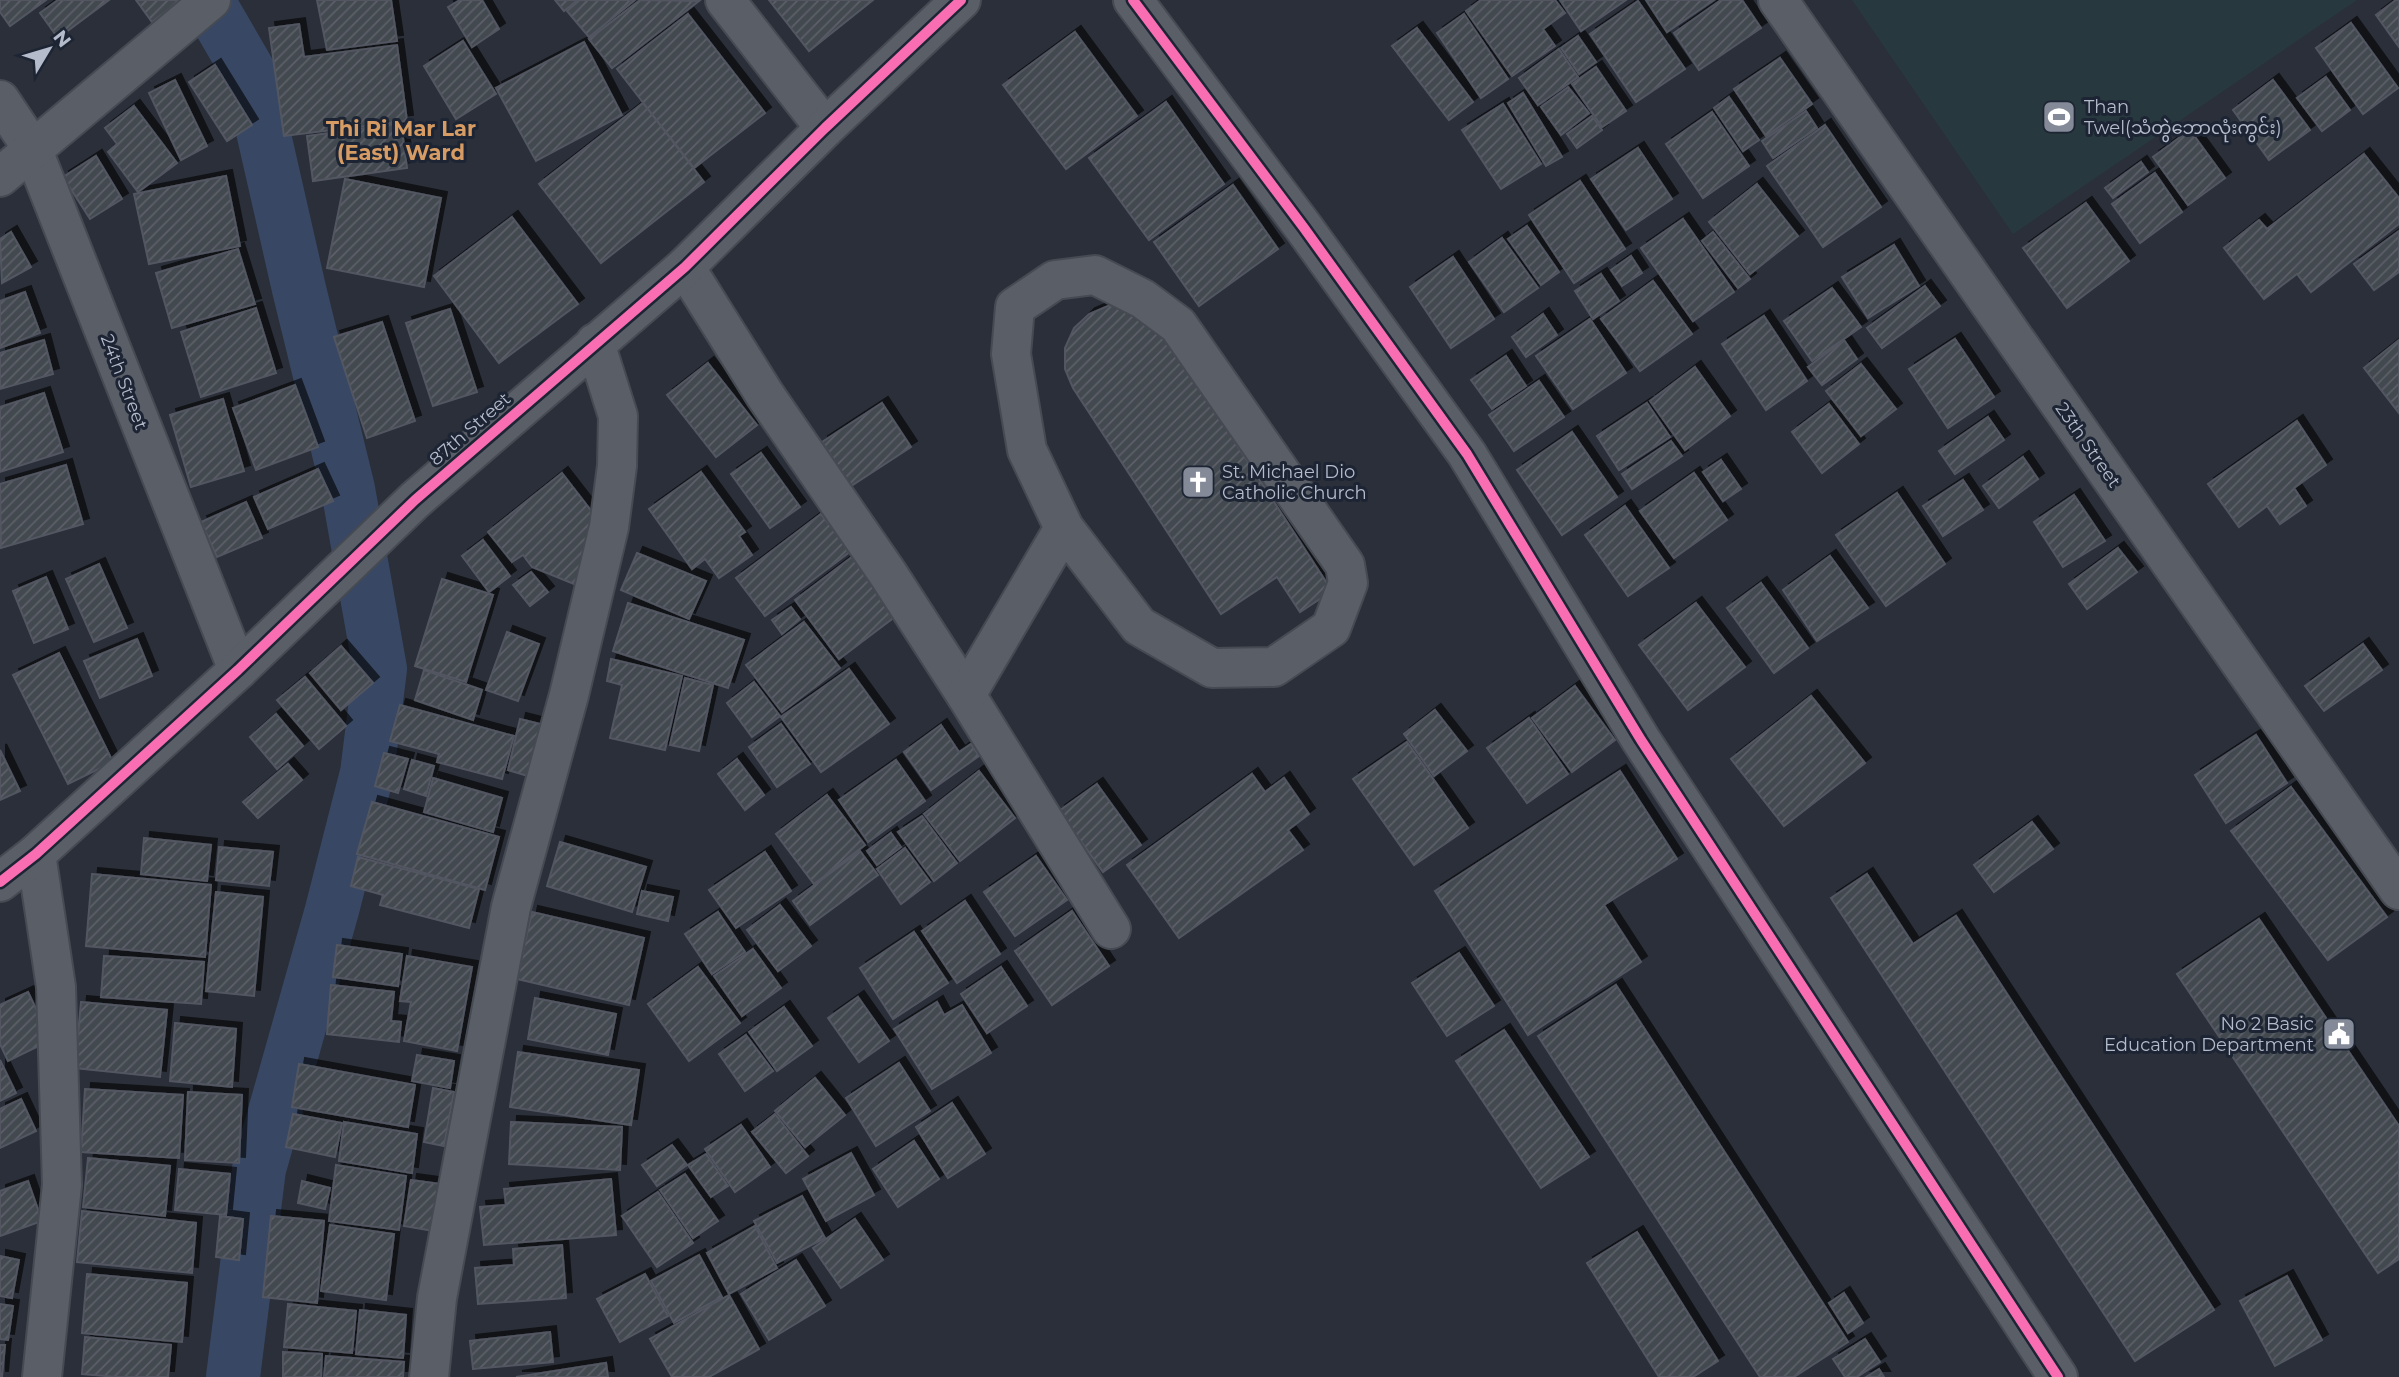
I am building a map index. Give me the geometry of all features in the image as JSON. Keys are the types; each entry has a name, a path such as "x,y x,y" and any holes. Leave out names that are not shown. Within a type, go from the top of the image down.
{"street":[{"path":"0,177 211,0"},
{"path":"725,0 825,128"},
{"name":"87th Street","path":"0,882 36,854 238,670 415,500 684,267 825,128 961,0"},
{"path":"1133,0 1304,228 1467,454 1641,740 2058,1377"},
{"name":"23th Street","path":"1778,0 2399,890"},
{"name":"24th Street","path":"0,100 32,148 238,670"},
{"path":"684,267 765,395 888,574 1111,929"},
{"path":"1095,275 1143,299 1178,324 1345,565 1348,583 1331,628 1275,667 1212,668 1139,626 1064,528 1027,450 1011,354 1015,307 1055,280 1095,275"},
{"path":"429,1377 437,1298 511,907 569,695 609,527 617,466 618,416 595,343"},
{"path":"966,695 1064,528"},
{"path":"36,854 56,987 62,1185 42,1377"}],"shaded area":[{"name":"Than Twel(သံတွဲဘောလုံးကွင်း)","path":"1852,0 2357,0 2013,234"}],"building":[{"path":"0,0 46,0 10,26 0,12"},
{"path":"58,0 109,0 58,38 40,13"},
{"path":"136,0 181,0 152,22"},
{"path":"317,0 391,0 397,41 327,50"},
{"path":"460,0 482,0 499,29 472,47 448,7"},
{"path":"555,0 578,0 564,11"},
{"path":"580,0 635,0 589,37 567,11"},
{"path":"640,0 699,1 612,68 589,39"},
{"path":"769,0 873,0 809,51"},
{"path":"1481,0 1555,0 1565,13 1543,29 1555,46 1512,76 1466,11"},
{"path":"1560,0 1626,0 1581,31"},
{"path":"1646,0 1714,0 1667,32"},
{"path":"1721,0 1742,0 1761,28 1699,70 1674,33"},
{"path":"2399,0 2399,47 2376,15"},
{"path":"1638,1 1685,69 1636,102 1590,34"},
{"path":"688,14 765,113 694,168 617,69"},
{"path":"1464,14 1508,79 1481,98 1437,33"},
{"path":"2351,23 2398,88 2363,114 2316,48"},
{"path":"299,24 304,57 397,45 407,121 284,136 269,28"},
{"path":"1417,28 1473,102 1449,120 1392,46"},
{"path":"1075,32 1137,116 1066,169 1003,85"},
{"path":"1578,36 1596,62 1579,74 1561,48"},
{"path":"463,41 496,94 456,119 424,66"},
{"path":"584,42 622,115 536,161 496,88"},
{"path":"1559,49 1578,77 1538,105 1519,78"},
{"path":"1780,58 1812,104 1766,136 1734,89"},
{"path":"215,65 252,125 227,141 189,82"},
{"path":"1596,67 1626,111 1602,127 1572,84"},
{"path":"2326,77 2350,110 2322,131 2297,98"},
{"path":"175,80 207,146 181,160 149,93"},
{"path":"2273,80 2310,130 2269,160 2233,110"},
{"path":"1568,87 1589,113 1561,135 1541,107"},
{"path":"1523,93 1562,157 1546,166 1508,103"},
{"path":"1729,97 1759,140 1743,151 1714,108"},
{"path":"1166,102 1224,184 1149,240 1089,158"},
{"path":"643,103 704,182 601,263 539,184"},
{"path":"1503,104 1541,164 1501,189 1462,130"},
{"path":"134,106 177,163 138,192 108,152 117,144 105,128"},
{"path":"1806,111 1817,128 1773,158 1762,141"},
{"path":"1712,112 1749,166 1703,198 1666,144"},
{"path":"1592,116 1602,130 1577,148 1567,134"},
{"path":"401,123 407,168 313,181 307,136"},
{"path":"1825,125 1881,207 1823,247 1767,166"},
{"path":"2190,130 2225,178 2188,205 2153,157"},
{"path":"1638,148 1672,199 1626,230 1591,179"},
{"path":"2364,154 2399,198 2399,224 2311,292 2297,274 2264,299 2224,248 2259,220 2267,229"},
{"path":"96,156 122,199 90,219 63,177"},
{"path":"2141,162 2148,172 2113,198 2105,188"},
{"path":"2155,173 2182,212 2140,243 2112,204"},
{"path":"226,176 240,246 149,264 134,194"},
{"path":"345,179 441,198 424,287 327,268"},
{"path":"1580,181 1625,249 1574,283 1529,215"},
{"path":"1757,184 1798,236 1750,274 1709,222"},
{"path":"1233,185 1278,249 1199,306 1154,242"},
{"path":"2086,203 2129,261 2067,308 2023,248"},
{"path":"512,217 578,304 499,363 434,276"},
{"path":"1683,219 1734,292 1693,321 1641,248"},
{"path":"1527,226 1559,272 1541,285 1508,239"},
{"path":"2399,231 2399,272 2374,290 2354,264"},
{"path":"11,232 31,267 2,283 0,239"},
{"path":"1713,232 1750,279 1738,288 1702,241"},
{"path":"1502,238 1538,288 1504,312 1469,262"},
{"path":"1894,245 1919,286 1868,318 1842,277"},
{"path":"238,249 255,304 172,328 156,273"},
{"path":"1631,256 1642,273 1622,286 1611,270"},
{"path":"1453,257 1494,319 1451,348 1410,287"},
{"path":"1601,274 1619,301 1593,319 1575,291"},
{"path":"1653,281 1692,334 1640,371 1601,319"},
{"path":"1925,286 1940,306 1882,348 1867,328"},
{"path":"1832,288 1861,327 1812,361 1784,321"},
{"path":"25,292 40,333 0,348 0,301"},
{"name":"St. Michael Dio Catholic Church","path":"1108,306 1129,306 1162,330 1332,591 1300,612 1277,577 1221,614 1073,388 1065,369 1065,348 1074,328 1089,314"},
{"path":"256,308 276,373 201,397 181,332"},
{"path":"450,309 477,392 433,406 406,323"},
{"path":"1543,314 1557,335 1526,357 1512,337"},
{"path":"1764,316 1807,381 1766,410 1722,344"},
{"path":"1590,319 1626,373 1573,409 1536,356"},
{"path":"382,322 415,421 367,438 334,337"},
{"path":"1955,339 1994,397 1948,428 1909,369"},
{"path":"44,340 53,374 0,389 0,353"},
{"path":"1844,340 1857,359 1822,385 1808,367"},
{"path":"2399,340 2399,413 2364,368"},
{"path":"1506,356 1526,386 1492,409 1471,380"},
{"path":"708,363 757,425 716,457 667,395"},
{"path":"1861,364 1896,409 1861,436 1826,391"},
{"path":"1695,367 1730,416 1685,450 1650,401"},
{"path":"1539,381 1564,417 1514,451 1489,415"},
{"path":"295,385 318,447 256,470 233,408"},
{"path":"44,393 63,452 0,472 0,407"},
{"path":"223,399 244,471 191,487 170,415"},
{"path":"882,403 911,447 851,486 822,442"},
{"path":"1647,403 1670,437 1619,470 1597,436"},
{"path":"1829,404 1859,444 1822,473 1792,432"},
{"path":"1988,417 2004,440 1955,474 1939,451"},
{"path":"2297,421 2326,465 2294,488 2306,506 2280,524 2267,506 2239,527 2208,484"},
{"path":"1572,432 1617,497 1562,535 1517,470"},
{"path":"1671,441 1682,456 1632,489 1622,474"},
{"path":"761,453 800,507 770,528 731,474"},
{"path":"2023,457 2038,479 1999,508 1983,486"},
{"path":"1721,460 1741,489 1723,501 1703,472"},
{"path":"66,465 83,524 1,548 0,484"},
{"path":"318,469 333,501 268,529 254,497"},
{"path":"701,472 745,532 739,536 752,555 719,578 705,559 692,569 649,509"},
{"path":"562,473 596,517 584,588 532,567 523,555 512,562 488,532"},
{"path":"1694,473 1727,520 1674,558 1640,511"},
{"path":"1963,480 1983,510 1943,536 1923,506"},
{"path":"1897,493 1945,564 1886,606 1836,535"},
{"path":"2074,495 2105,541 2063,567 2034,522"},
{"path":"246,502 262,538 217,557 201,522"},
{"path":"1625,506 1669,568 1628,596 1585,535"},
{"path":"821,514 851,551 765,616 736,578"},
{"path":"483,540 510,576 489,592 462,556"},
{"path":"2118,548 2137,572 2087,609 2069,584"},
{"path":"637,553 706,581 689,619 621,590"},
{"path":"1830,556 1868,608 1817,641 1783,590"},
{"path":"852,557 896,616 839,659 795,600"},
{"path":"99,564 127,628 94,642 66,579"},
{"path":"531,572 548,592 530,606 513,585"},
{"path":"46,577 68,629 34,643 13,591"},
{"path":"442,579 493,595 466,682 415,666"},
{"path":"1761,583 1808,648 1774,673 1727,608"},
{"path":"628,603 744,640 728,688 613,651"},
{"path":"1696,603 1745,667 1688,710 1639,645"},
{"path":"791,607 800,619 782,634 772,620"},
{"path":"804,622 840,668 782,712 746,665"},
{"path":"507,632 539,644 518,701 486,690"},
{"path":"137,639 152,676 100,698 84,661"},
{"path":"2363,644 2382,670 2324,711 2305,686"},
{"path":"341,646 373,683 341,710 310,673"},
{"path":"59,653 113,762 68,784 13,675"},
{"path":"611,659 682,676 665,750 610,738 622,685 607,681"},
{"path":"849,669 889,724 821,772 781,717"},
{"path":"424,670 482,690 473,720 415,700"},
{"path":"305,677 346,726 319,749 277,700"},
{"path":"685,678 713,685 699,751 670,745"},
{"path":"754,682 780,716 752,737 727,703"},
{"path":"1575,686 1615,740 1572,772 1532,718"},
{"path":"1811,696 1865,763 1784,826 1731,759"},
{"path":"400,705 514,736 502,779 437,762 439,754 390,741"},
{"path":"1435,710 1467,751 1434,776 1404,734"},
{"path":"276,714 303,746 277,769 250,737"},
{"path":"1529,718 1568,774 1527,803 1487,748"},
{"path":"520,719 544,725 531,777 508,770"},
{"path":"781,724 810,764 777,787 749,747"},
{"path":"941,725 959,752 971,744 979,756 931,790 904,752"},
{"path":"2256,735 2287,783 2226,823 2195,775"},
{"path":"1407,742 1468,828 1414,865 1353,779"},
{"path":"0,750 20,791 0,800"},
{"path":"384,753 408,759 398,793 375,786"},
{"path":"737,759 764,795 745,810 718,774"},
{"path":"412,760 434,766 426,796 404,789"},
{"path":"896,760 925,801 868,842 839,800"},
{"path":"288,764 302,780 258,818 243,802"},
{"path":"979,771 1015,818 960,861 924,814"},
{"path":"1620,771 1677,859 1604,905 1641,962 1528,1035 1435,891"},
{"path":"1252,774 1265,792 1284,778 1309,814 1288,830 1303,850 1179,938 1127,865"},
{"path":"433,778 502,798 493,832 424,812"},
{"path":"1097,784 1141,845 1103,872 1059,811"},
{"path":"2291,787 2387,917 2328,960 2231,831"},
{"path":"827,795 865,845 814,884 776,834"},
{"path":"372,802 499,837 485,890 357,854"},
{"path":"922,816 957,863 934,881 898,832"},
{"path":"2032,822 2053,849 1994,892 1974,865"},
{"path":"891,833 901,847 877,865 867,851"},
{"path":"144,838 211,845 207,881 141,874"},
{"path":"560,842 646,867 632,912 547,886"},
{"path":"219,847 273,852 269,886 216,880"},
{"path":"905,848 930,882 901,904 877,869"},
{"path":"860,851 878,875 810,925 793,901"},
{"path":"765,852 791,891 736,928 709,890"},
{"path":"1036,856 1067,900 1015,936 984,892"},
{"path":"358,857 479,889 469,928 380,905 383,895 351,886"},
{"path":"92,874 211,885 205,957 86,946"},
{"path":"1867,874 1913,944 1956,916 2214,1310 2135,1361 1831,898"},
{"path":"642,891 673,897 668,921 637,914"},
{"path":"216,892 263,897 254,996 206,991"},
{"path":"965,901 1000,954 957,983 922,931"},
{"path":"780,905 811,946 778,971 747,930"},
{"path":"1072,911 1109,966 1052,1005 1015,951"},
{"path":"532,912 644,938 629,1005 517,979"},
{"path":"718,912 745,952 712,974 685,934"},
{"path":"2259,919 2399,1126 2399,1259 2378,1273 2177,974"},
{"path":"914,932 948,983 893,1019 860,968"},
{"path":"337,945 402,954 398,986 333,977"},
{"path":"753,949 781,988 742,1016 714,976"},
{"path":"1459,953 1494,1006 1447,1036 1412,983"},
{"path":"104,956 204,962 201,1004 101,997"},
{"path":"407,956 472,967 457,1051 404,1041 411,1002 400,1001"},
{"path":"698,967 740,1023 689,1061 648,1004"},
{"path":"1001,967 1027,1006 987,1033 961,994"},
{"path":"331,985 394,992 391,1021 401,1022 399,1042 327,1034"},
{"path":"1616,985 1848,1342 1794,1377 1760,1377 1538,1036"},
{"path":"28,992 51,1040 8,1061 0,1044 0,1005"},
{"path":"858,997 889,1041 859,1062 828,1018"},
{"path":"535,998 616,1014 608,1055 528,1039"},
{"path":"81,1002 167,1010 160,1077 75,1068"},
{"path":"937,1002 944,1015 962,1005 991,1053 932,1089 894,1029"},
{"path":"784,1007 812,1046 777,1071 749,1032"},
{"path":"175,1023 236,1029 232,1087 170,1081"},
{"path":"1504,1030 1589,1157 1541,1188 1456,1061"},
{"path":"746,1035 773,1071 745,1091 719,1054"},
{"path":"518,1052 639,1070 631,1125 510,1107"},
{"path":"417,1055 454,1061 450,1088 412,1081"},
{"path":"0,1060 16,1093 0,1101"},
{"path":"899,1063 930,1111 876,1146 846,1098"},
{"path":"299,1064 415,1085 408,1127 292,1107"},
{"path":"815,1078 845,1115 805,1147 775,1111"},
{"path":"433,1088 454,1092 444,1146 424,1142"},
{"path":"85,1089 183,1095 179,1158 81,1152"},
{"path":"188,1092 242,1095 239,1163 185,1160"},
{"path":"21,1099 36,1131 0,1148 0,1109"},
{"path":"952,1103 985,1154 948,1178 916,1127"},
{"path":"293,1114 342,1123 335,1157 286,1147"},
{"path":"775,1114 808,1156 786,1173 752,1132"},
{"path":"344,1122 417,1134 412,1173 339,1161"},
{"path":"511,1122 622,1127 620,1170 509,1164"},
{"path":"741,1125 770,1167 735,1192 705,1149"},
{"path":"914,1141 939,1179 898,1207 873,1169"},
{"path":"672,1145 687,1165 657,1186 642,1165"},
{"path":"851,1153 874,1195 826,1221 803,1179"},
{"path":"706,1154 728,1186 711,1197 688,1165"},
{"path":"88,1158 170,1166 165,1216 83,1207"},
{"path":"336,1165 406,1176 399,1230 329,1221"},
{"path":"179,1169 230,1174 226,1215 175,1210"},
{"path":"685,1174 718,1221 693,1238 660,1190"},
{"path":"611,1179 616,1235 484,1245 480,1207 506,1205 504,1189"},
{"path":"411,1180 441,1184 434,1231 404,1226"},
{"path":"28,1181 42,1221 0,1236 0,1191"},
{"path":"302,1181 330,1188 325,1209 298,1203"},
{"path":"658,1192 693,1243 657,1267 622,1216"},
{"path":"802,1196 825,1238 777,1263 754,1221"},
{"path":"82,1211 196,1223 192,1273 77,1262"},
{"path":"220,1216 243,1219 239,1260 216,1257"},
{"path":"271,1216 324,1221 317,1303 263,1297"},
{"path":"855,1219 883,1260 841,1288 813,1248"},
{"path":"330,1225 394,1234 386,1300 321,1291"},
{"path":"755,1226 777,1268 729,1294 707,1253"},
{"path":"1637,1232 1718,1361 1693,1377 1659,1377 1587,1263"},
{"path":"562,1245 566,1298 478,1304 475,1268 514,1265 513,1249"},
{"path":"699,1255 722,1297 674,1323 651,1281"},
{"path":"0,1256 19,1260 12,1298 0,1296"},
{"path":"796,1260 825,1306 769,1340 741,1294"},
{"path":"87,1274 187,1283 182,1342 82,1333"},
{"path":"645,1274 668,1316 620,1342 597,1299"},
{"path":"2287,1276 2322,1340 2275,1366 2240,1301"},
{"path":"1844,1293 1863,1323 1848,1333 1829,1303"},
{"path":"729,1295 759,1349 709,1377 672,1377 650,1339"},
{"path":"0,1304 13,1306 8,1340 0,1339"},
{"path":"288,1304 356,1311 352,1353 284,1347"},
{"path":"360,1310 406,1315 403,1358 356,1354"},
{"path":"550,1332 553,1362 473,1369 470,1341"},
{"path":"85,1337 171,1345 168,1377 82,1374"},
{"path":"1865,1339 1880,1362 1857,1377 1845,1377 1833,1359"},
{"path":"0,1345 5,1345 2,1377 0,1377"},
{"path":"283,1352 322,1354 321,1377 283,1377"},
{"path":"326,1356 404,1362 403,1377 324,1377"},
{"path":"606,1363 608,1377 516,1377"},
{"path":"1879,1369 1884,1377 1866,1377"}],"waterway":[{"path":"207,0 250,74 348,489 380,669 367,773 332,910 259,1169 233,1377"}],"cycle path":[{"path":"0,882 36,854 238,670 415,500 685,267 825,128 961,0"},
{"path":"1133,0 1304,228 1467,454 1641,740 2058,1377"}],"place":[{"name":"Than Twel(သံတွဲဘောလုံးကွင်း)","path":"2059,117"},
{"name":"St. Michael Dio Catholic Church","path":"1198,482"},
{"name":"No 2 Basic Education Department","path":"2339,1034"}],"district":[{"name":"Thi Ri Mar Lar (East) Ward","path":"401,140"}]}
